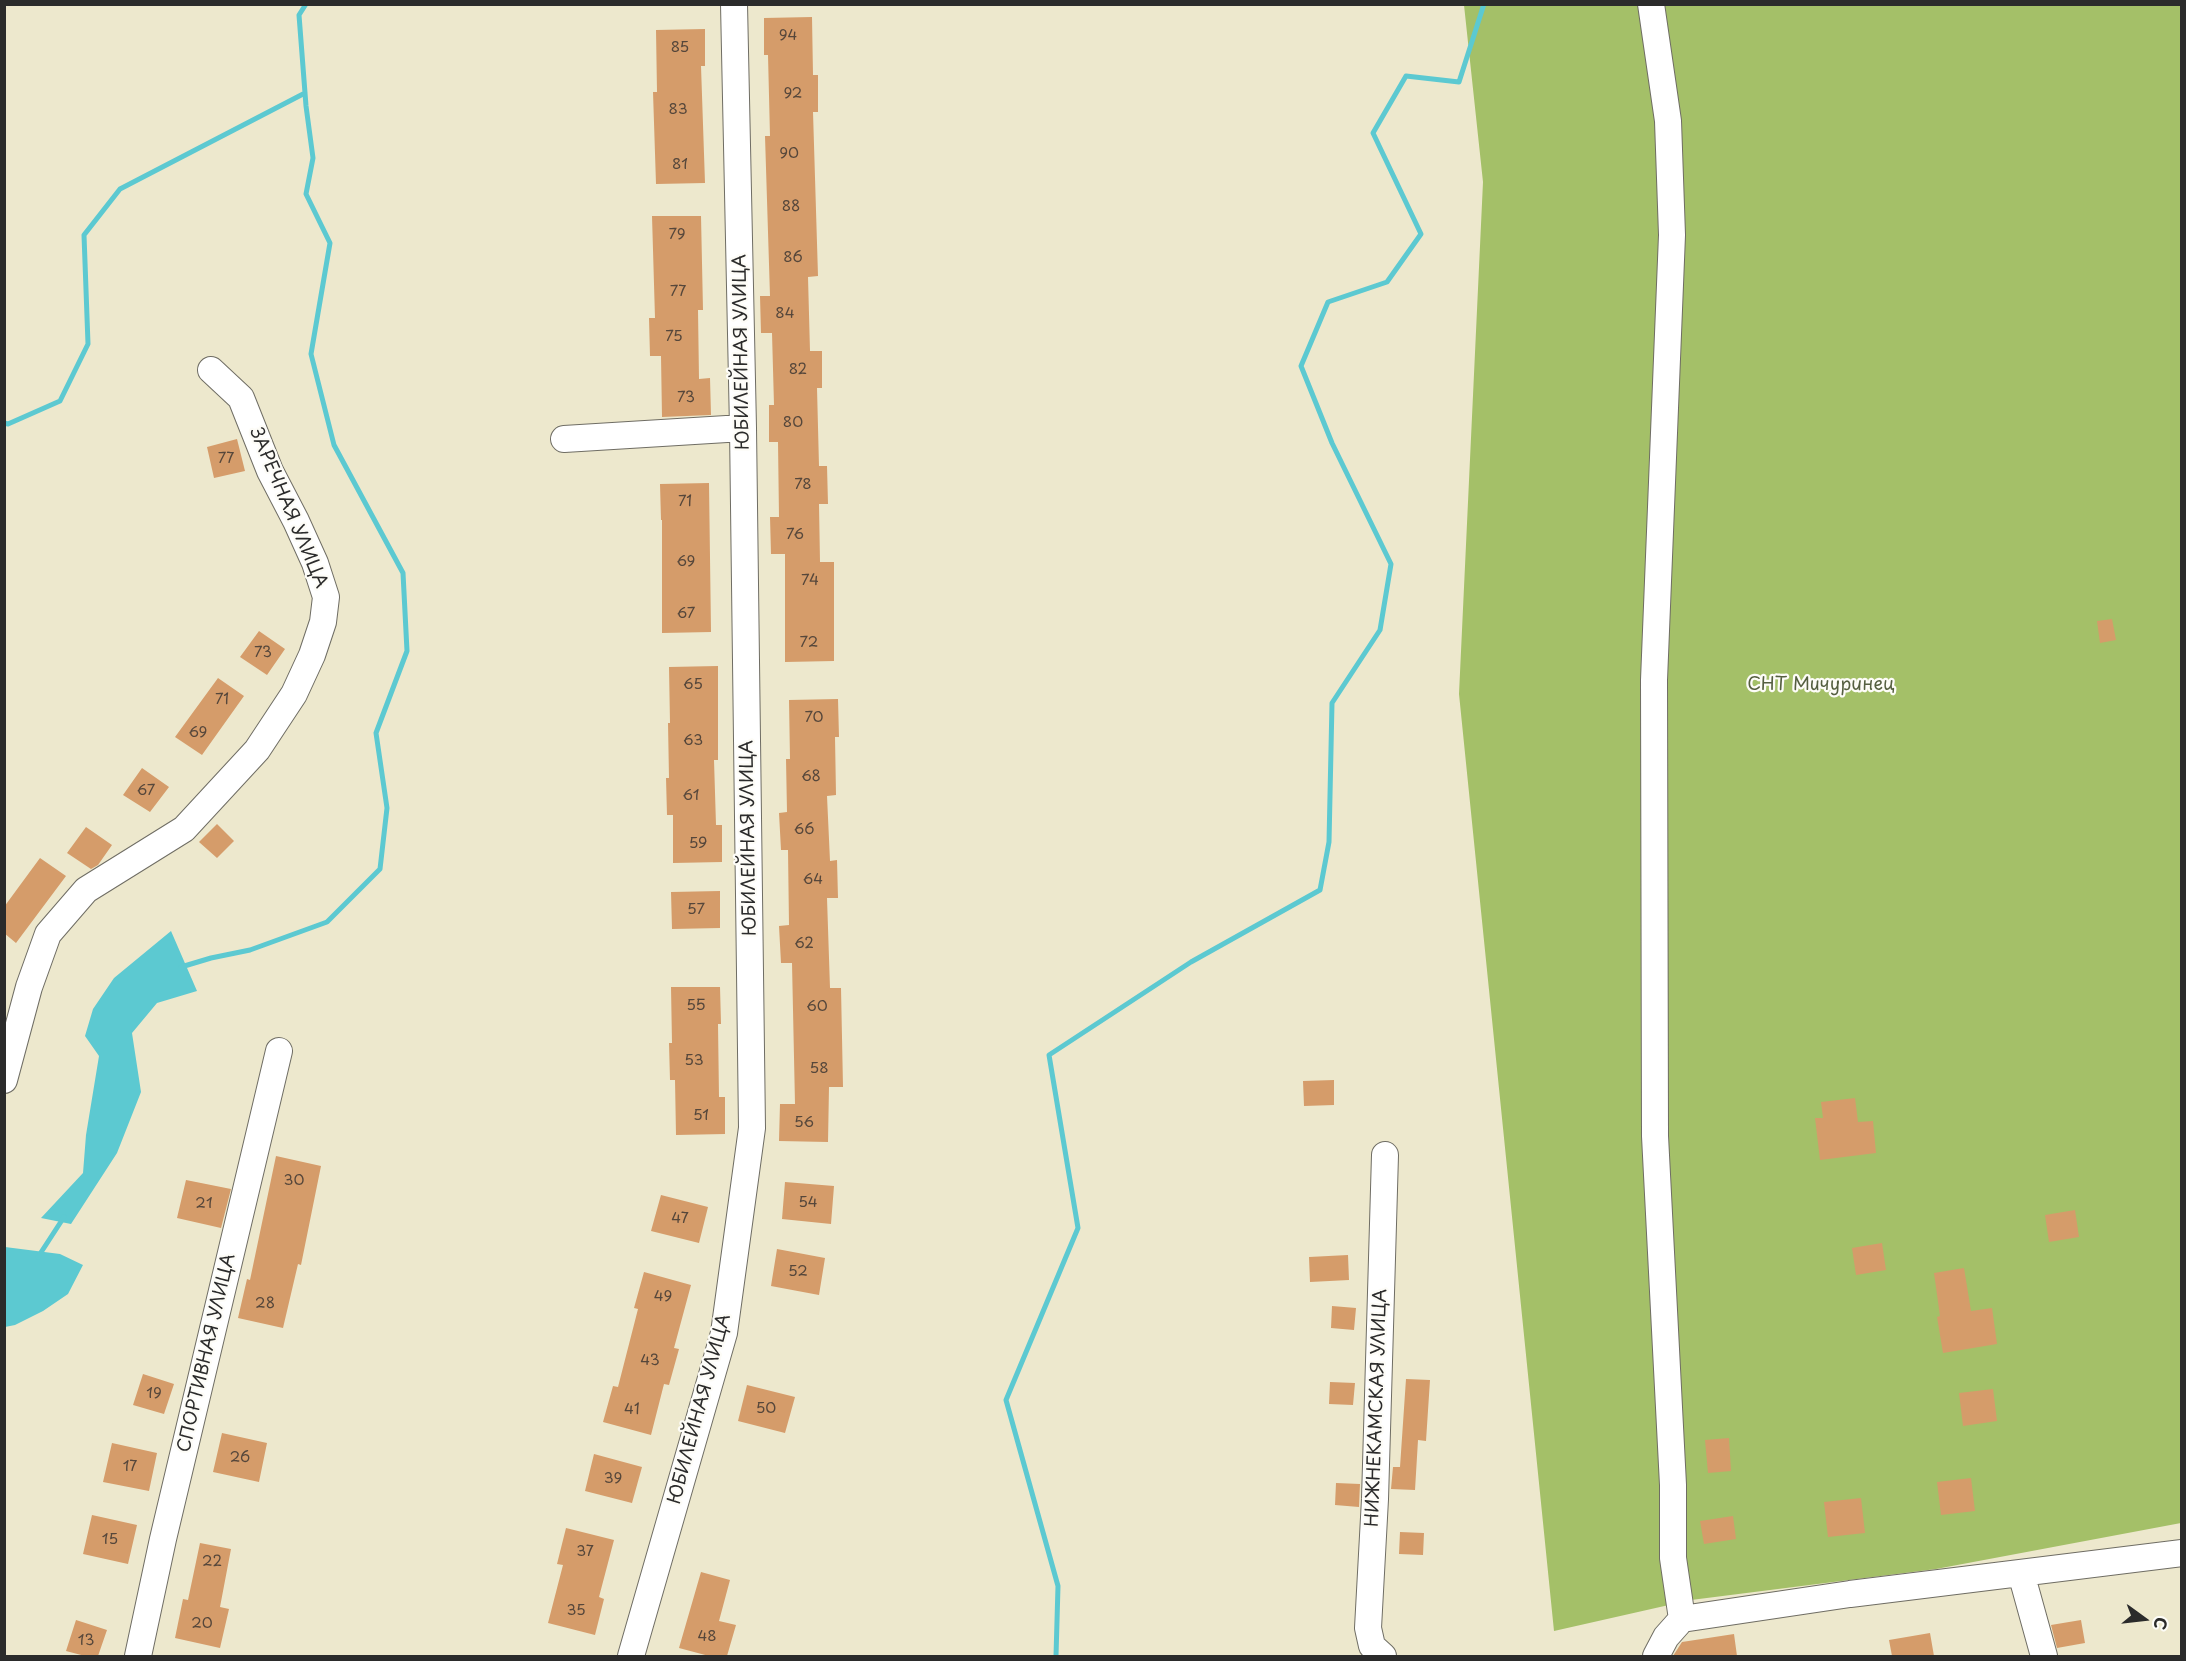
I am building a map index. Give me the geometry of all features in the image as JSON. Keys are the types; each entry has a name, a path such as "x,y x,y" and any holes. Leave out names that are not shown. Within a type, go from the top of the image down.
{"street":[{"name":"ЮБИЛЕЙНАЯ УЛИЦА","path":"631,1656 724,1333 752,1128 744,428 734,4"},
{"path":"1651,4 1668,121 1671,236 1654,680 1655,1136 1673,1485 1673,1558 1682,1619"},
{"name":"ЗАРЕЧНАЯ УЛИЦА","path":"4,1080 29,987 48,934 86,890 184,829 257,750 294,694 312,655 323,622 326,597 315,563 270,471 241,398 211,370"},
{"path":"564,439 744,428"},
{"name":"СПОРТИВНАЯ УЛИЦА","path":"138,1656 279,1051"},
{"name":"НИЖНЕКАМСКАЯ УЛИЦА","path":"1383,1656 1372,1646 1368,1628 1375,1498 1385,1155"},
{"path":"1656,1656 1666,1637 1682,1619 1850,1594 2181,1553"},
{"path":"2021,1573 2043,1656"}],"green space":[{"name":"СНТ Мичуринец","path":"1464,5 2181,5 2181,1523 1936,1569 1691,1600 1554,1631 1459,694 1483,182"}],"water":[{"path":"171,931 197,991 157,1003 132,1033 141,1092 117,1153 71,1224 41,1218 83,1173 86,1135 99,1056 85,1036 93,1009 114,978"},
{"path":"5,1247 60,1254 83,1265 68,1294 43,1311 15,1325 5,1327"}],"building":[{"path":"812,17 813,75 818,75 818,112 813,112 818,276 808,277 810,351 822,351 822,388 817,388 819,466 827,466 828,504 819,504 820,562 834,562 834,661 785,662 785,554 771,554 770,517 779,517 778,442 769,442 769,405 774,405 772,333 761,333 760,296 770,296 765,136 770,136 768,55 764,55 764,18"},
{"path":"705,29 705,66 701,66 705,183 656,184 653,92 657,92 656,30"},
{"path":"652,216 701,216 703,310 698,310 699,379 710,378 711,415 662,417 661,356 650,356 649,318 655,318"},
{"path":"237,439 245,471 214,478 207,447"},
{"path":"709,483 711,632 662,633 660,484"},
{"path":"2112,619 2116,640 2100,643 2097,621"},
{"path":"259,631 285,649 267,675 240,657"},
{"path":"718,666 718,760 714,760 716,825 722,825 722,862 673,863 673,815 667,815 666,778 669,778 669,667"},
{"path":"218,678 244,696 202,755 175,737"},
{"path":"838,699 839,737 835,737 836,795 827,796 830,861 837,860 838,898 827,898 830,988 841,988 843,1087 829,1087 828,1142 779,1141 780,1104 795,1104 792,963 781,963 779,926 789,925 788,850 781,850 779,813 787,812 786,759 790,759 789,700"},
{"path":"142,768 169,787 150,812 123,795"},
{"path":"217,824 234,841 217,858 199,842"},
{"path":"86,827 112,845 98,865 91,869 67,853"},
{"path":"40,858 66,876 16,943 4,933 4,907"},
{"path":"720,891 720,928 672,929 671,892"},
{"path":"671,987 720,987 719,1097 725,1097 725,1134 676,1135 675,1080 670,1080"},
{"path":"1334,1080 1334,1105 1304,1106 1303,1081"},
{"path":"1855,1098 1858,1122 1873,1121 1876,1153 1820,1160 1815,1118 1823,1118 1821,1102"},
{"path":"276,1156 321,1166 301,1265 298,1264 283,1328 238,1318 247,1279 250,1280"},
{"path":"186,1180 231,1189 221,1228 177,1218"},
{"path":"785,1182 834,1186 831,1224 782,1219"},
{"path":"661,1195 708,1207 699,1243 651,1231"},
{"path":"2075,1210 2079,1237 2049,1242 2045,1215"},
{"path":"1882,1243 1886,1270 1856,1275 1852,1248"},
{"path":"777,1249 825,1258 819,1295 771,1286"},
{"path":"1348,1255 1349,1280 1310,1282 1309,1257"},
{"path":"1964,1268 1971,1311 1992,1308 1997,1344 1943,1353 1937,1317 1940,1316 1934,1273"},
{"path":"644,1272 691,1285 674,1348 679,1349 669,1385 664,1384 651,1435 603,1422 613,1386 618,1387 638,1309 634,1308"},
{"path":"1332,1306 1356,1308 1354,1330 1331,1328"},
{"path":"143,1374 174,1384 164,1414 133,1405"},
{"path":"1406,1379 1430,1380 1426,1441 1418,1440 1415,1490 1391,1489 1393,1467 1400,1467"},
{"path":"1330,1382 1355,1383 1353,1405 1329,1404"},
{"path":"747,1385 795,1397 785,1433 738,1421"},
{"path":"1993,1389 1997,1421 1963,1426 1959,1393"},
{"path":"222,1433 267,1443 259,1482 213,1472"},
{"path":"1729,1438 1731,1471 1708,1473 1705,1440"},
{"path":"112,1443 157,1453 149,1491 103,1482"},
{"path":"594,1454 642,1467 632,1503 585,1491"},
{"path":"1971,1478 1975,1511 1941,1515 1937,1482"},
{"path":"1336,1483 1360,1484 1359,1507 1335,1505"},
{"path":"1861,1498 1865,1533 1828,1537 1824,1502"},
{"path":"92,1515 137,1525 128,1564 83,1554"},
{"path":"1733,1516 1736,1539 1704,1544 1700,1521"},
{"path":"566,1528 614,1540 599,1597 604,1599 595,1635 548,1623 563,1565 557,1564"},
{"path":"1400,1532 1424,1533 1423,1555 1399,1554"},
{"path":"200,1543 231,1549 220,1607 229,1609 220,1648 175,1638 183,1599 188,1600"},
{"path":"701,1572 730,1580 719,1621 736,1625 727,1656 709,1656 679,1648"},
{"path":"76,1620 107,1630 98,1656 85,1656 66,1651"},
{"path":"2081,1620 2085,1643 2057,1648 2051,1625"},
{"path":"1930,1633 1934,1656 1892,1656 1889,1640"},
{"path":"1734,1634 1737,1656 1673,1656 1682,1642"}],"waterway":[{"path":"181,967 250,950 327,922 380,869 387,808 376,733 407,651 403,573 334,445 311,354 330,243 306,194 313,158 306,106 299,15 306,4"},
{"path":"1056,1656 1058,1586 1006,1400 1078,1228 1049,1055 1191,962 1320,890 1329,842 1332,703 1380,630 1391,564 1332,443 1301,366 1328,302 1387,282 1421,234 1373,133 1406,76 1459,82 1484,4"},
{"path":"4,423 8,424 60,401 88,344 84,235 120,189 305,93"},
{"path":"38,1257 64,1217"}]}
